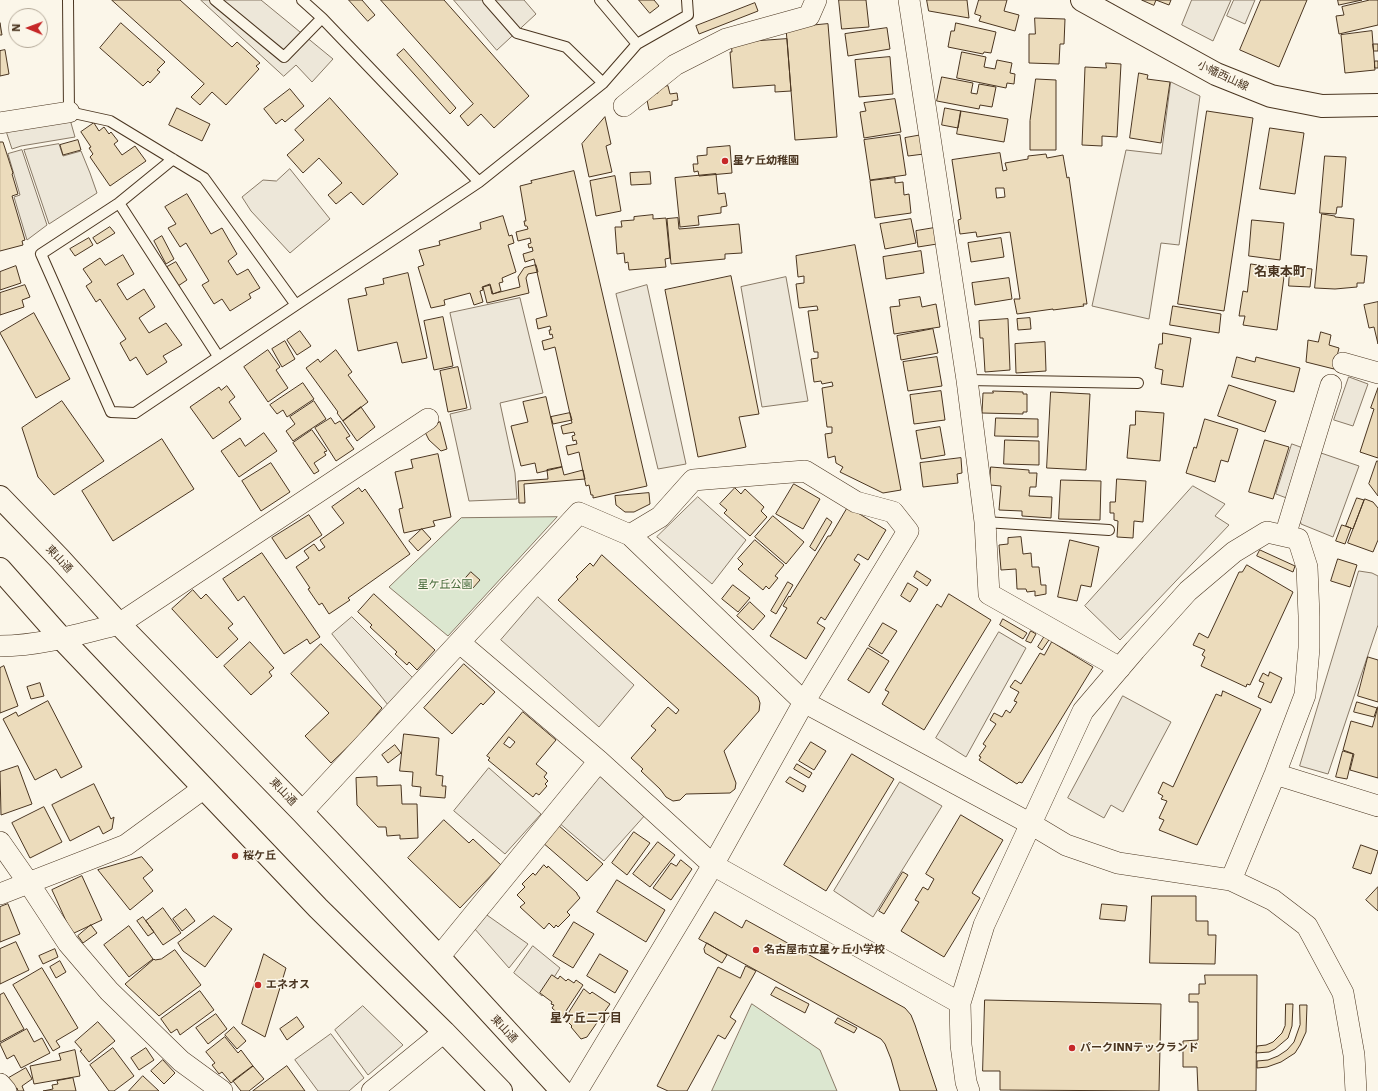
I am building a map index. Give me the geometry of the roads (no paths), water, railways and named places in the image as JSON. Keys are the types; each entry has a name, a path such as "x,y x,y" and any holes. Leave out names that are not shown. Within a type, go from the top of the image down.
{"main road":[{"name":"小幡西山線","path":"1082,0 1216,74 1271,96 1322,106 1378,106"},
{"name":"東山通","path":"0,498 59,558 119,624 302,812 439,957 562,1091"},
{"path":"0,569 62,639 318,908 444,1032 501,1091"}],"street":[{"path":"624,106 675,65 726,39 809,16 816,0"},
{"path":"909,0 967,380 985,522 989,594 1120,668"},
{"path":"0,123 69,112"},
{"path":"1343,363 1378,372"},
{"path":"1285,536 1331,385"},
{"path":"0,646 15,646 62,639 119,624 428,419"},
{"path":"577,1091 713,865 804,702 908,531 893,512 856,502 805,471 693,480 660,517 630,535"},
{"path":"302,812 579,513 630,535 804,702 1031,824 1066,845 1118,863 1231,880 1273,900 1307,926 1342,993 1354,1055 1356,1091"},
{"path":"969,1091 966,1082 961,1045 960,1004 984,925 1083,711 1188,591 1234,552 1267,532 1298,539 1307,567 1309,616 1305,695 1275,774 1231,880"},
{"path":"460,643 599,761 713,865 960,1004"},
{"path":"439,957 599,761"},
{"path":"1275,774 1378,806"},
{"path":"0,894 126,845 204,788"},
{"path":"0,842 68,943 109,991 181,1061 222,1091"},
{"path":"372,1091 444,1032"},
{"path":"0,1084 6,1091"}],"lane":[{"path":"68,0 69,112 110,121 204,178 296,304"},
{"path":"215,0 284,57 322,18"},
{"path":"302,0 322,18 479,182"},
{"path":"488,0 517,33 566,47 603,83"},
{"path":"600,0 637,44"},
{"path":"173,159 119,203 41,254 112,412 135,413 479,182 603,83 637,44 688,14 687,0"},
{"path":"119,203 218,356"},
{"path":"967,380 1138,383"},
{"path":"985,522 1109,530"}],"place":[{"name":"星ケ丘幼稚園","path":"725,161"},
{"name":"桜ケ丘","path":"235,856"},
{"name":"名古屋市立星ヶ丘小学校","path":"756,950"},
{"name":"エネオス","path":"258,985"},
{"name":"パークINNテックランド","path":"1072,1048"}],"district":[{"name":"名東本町","path":"1280,272"},
{"name":"星ケ丘二丁目","path":"586,1018"}],"park label":[{"name":"星ケ丘公園","path":"445,585"}]}
